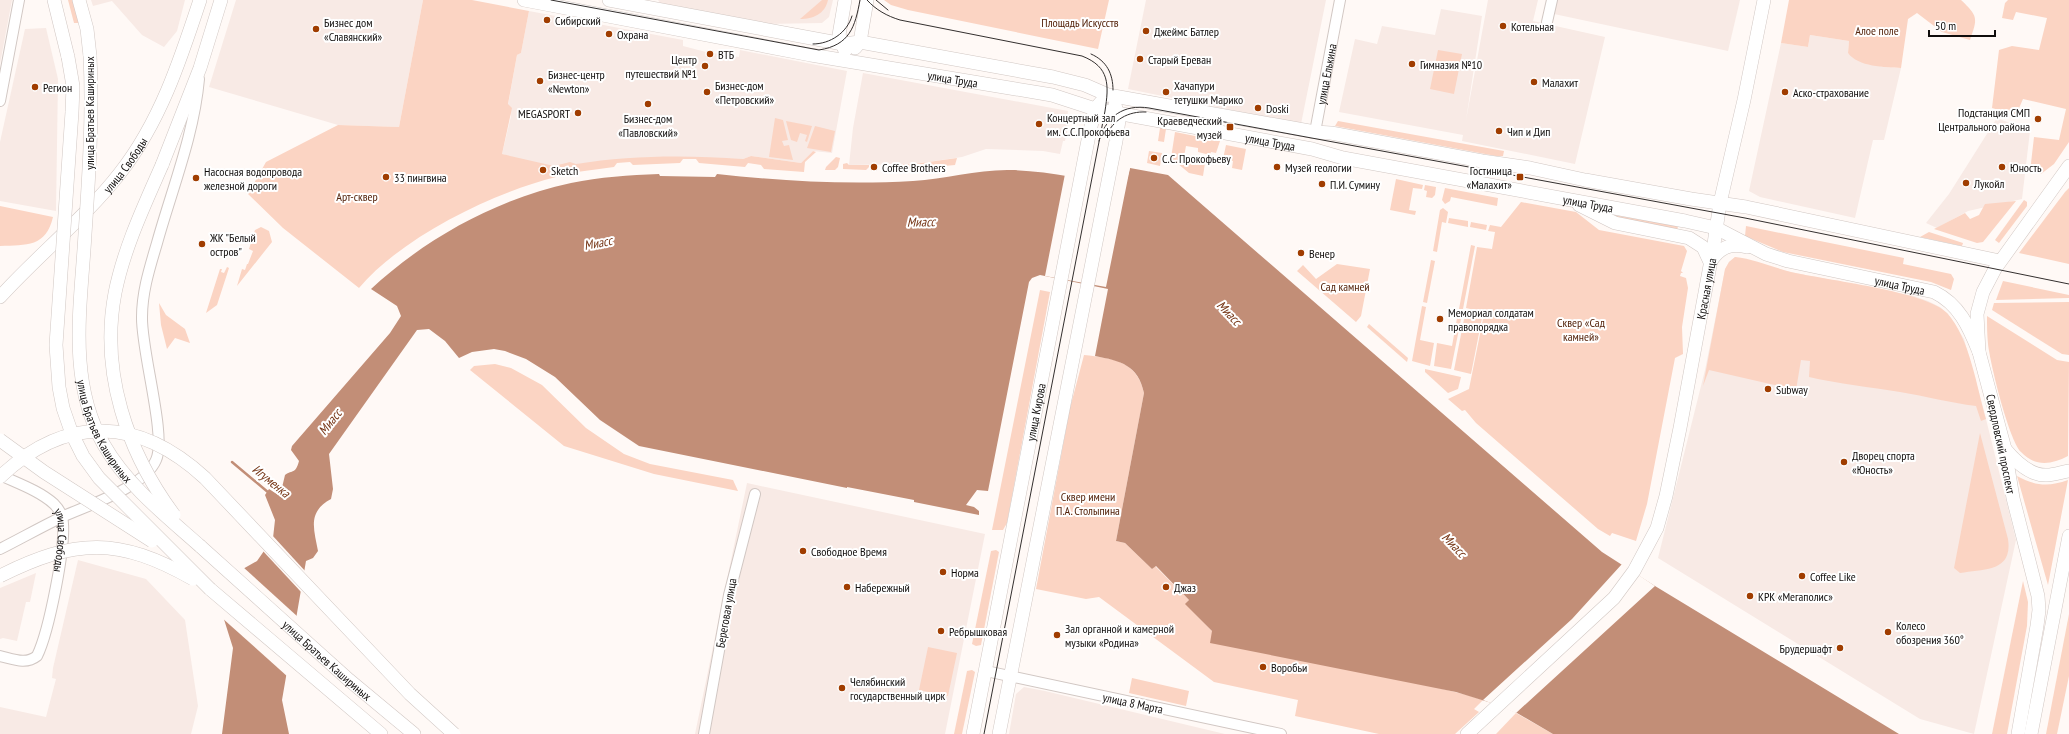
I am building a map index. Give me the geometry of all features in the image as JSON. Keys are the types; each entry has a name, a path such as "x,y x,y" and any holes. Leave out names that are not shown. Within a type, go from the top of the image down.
{"main road":[{"name":"улица Братьев Кашириных","path":"54,0 68,57 72,86 72,134 56,345 59,387 63,408 72,434 83,456 95,473 125,506 178,558 210,589 381,734"},
{"name":"улица Братьев Кашириных","path":"79,0 86,29 90,56 90,151 78,345 82,385 94,424 104,445 118,466 141,492 349,680 414,734"},
{"name":"улица Свободы","path":"0,297 100,196 131,158 159,110 178,66 200,0"},
{"path":"200,546 164,501 135,449 119,404 112,361 112,321 120,270 130,240 162,165 200,68 221,0"},
{"name":"улица Труда","path":"524,0 848,60 1052,95 1095,109 1312,149 1328,155 1716,228 1766,254 1795,263 1934,292 1950,302 1958,311 1971,332 1979,352"},
{"name":"улица Труда","path":"609,0 643,3 843,44 860,42 1053,77 1085,85 1110,95 1315,132 1331,133 1482,161 1536,169 1676,197 1720,203 2000,261"},
{"path":"845,0 839,35 848,60"},
{"path":"848,60 860,42 867,0"},
{"name":"Красная улица","path":"1467,734 1598,614 1619,592 1634,572 1653,538 1663,509 1720,203 1744,100 1764,0"},
{"path":"999,734 1119,120 1110,95 1095,109"},
{"name":"улица Кирова","path":"973,734 1095,109"},
{"name":"улица Елькина","path":"1312,149 1315,132"},
{"name":"Свердловский проспект","path":"2018,734 2039,610 2038,596 2013,498 2005,449 1979,352 1977,325 1980,300 1986,284 2000,261 2067,172"},
{"path":"1570,200 1615,223 1689,238 1703,247 1710,262 1720,250 1730,246 1745,247 1766,254"},
{"path":"0,476 15,463 41,446 61,437 81,433 100,431 123,433 143,438 167,448 205,478 410,694 454,734"},
{"path":"0,440 32,465 178,558"},
{"path":"2005,449 2022,465 2038,474 2046,475 2069,471"},
{"path":"2031,734 2069,536"},
{"path":"0,576 51,554 86,548 111,548 134,552 152,558 210,589"}],"street":[{"path":"0,101 19,0"},
{"name":"улица Елькина","path":"1315,132 1340,0"},
{"path":"1547,22 1552,0"},
{"path":"639,22 643,3"},
{"path":"0,550 62,517 125,489 142,477 156,460 158,449 157,426 144,349 142,306 153,254 191,124 197,97 200,68"},
{"name":"улица Свободы","path":"0,476 38,493 54,504 62,517 63,537 60,563 40,651 33,659 22,661 0,656"},
{"name":"Береговая улица","path":"704,734 730,590 755,494"},
{"name":"улица 8 Марта","path":"986,671 1281,734"}],"shaded area":[{"path":"0,0 12,0 0,64"},
{"path":"91,0 185,0 177,31 164,47 142,35 112,1 93,6"},
{"path":"236,0 423,0 399,127 338,125 209,87"},
{"path":"658,0 833,0 829,17 822,23 764,24 661,4"},
{"path":"1146,0 1326,0 1301,124 1128,89"},
{"path":"1488,0 1538,0 1533,21 1605,37 1575,164 1462,141 1463,135 1339,112 1355,39 1377,44 1382,26 1435,35 1441,9 1482,16 1466,120"},
{"path":"1557,0 1740,0 1728,51 1554,14"},
{"path":"529,11 683,40 683,46 706,52 739,57 740,50 847,71 832,153 813,151 801,163 751,156 743,159 656,157 578,164 554,169 502,154 511,116 508,105 517,55 521,53"},
{"path":"46,28 58,79 56,211 0,201 0,142 25,29"},
{"path":"1810,35 1849,41 1848,53 1882,67 1901,68 1884,140 1873,140 1855,218 1760,197 1749,191 1781,43 1808,47"},
{"path":"863,73 1068,111 1067,118 1070,118 1065,141 1063,141 1060,154 1043,151 986,149 962,157 914,164 849,165 853,128"},
{"path":"1997,118 2030,131 2022,199 1968,211 1937,228 1926,223 1949,194"},
{"path":"1735,257 1790,272 1914,296 1928,301 1940,307 1948,314 1964,339 1983,407 2016,540 1974,734 1920,719 1658,558 1705,370 1725,270 1729,262"},
{"path":"747,483 985,534 945,734 695,734"},
{"path":"78,560 146,579 185,620 198,706 191,734 0,734 0,707 46,717 56,679 52,678 53,668"},
{"path":"36,573 30,602 26,602 17,641 3,638 0,639 0,588"},
{"path":"1024,687 1225,734 1009,734 1016,694"}],"green space":[{"path":"68,0 73,0 79,23 74,23"},
{"name":"Арт-сквер","path":"423,0 472,0 529,11 521,53 517,55 508,104 512,108 502,154 554,166 570,162 576,164 639,157 743,159 751,156 801,163 813,151 816,152 805,162 804,172 764,169 761,165 748,163 745,167 699,163 696,159 683,159 680,163 633,165 630,162 617,163 614,167 577,172 569,170 568,166 554,169 556,177 504,194 450,219 423,235 399,251 377,269 359,288 283,228 248,194 266,162 338,125 399,127"},
{"path":"822,0 828,0 824,9 818,15 800,19"},
{"name":"Площадь Искусств","path":"884,0 1109,0 1098,49 908,10 891,5"},
{"name":"Алое поле","path":"1789,0 1961,0 1971,10 1975,18 1975,22 1970,40 1942,32 1917,13 1908,19 1901,68 1880,67 1865,64 1852,58 1848,53 1849,41 1810,35 1808,47 1781,43"},
{"path":"2008,0 2069,0 2069,142 2054,164 2041,174 2030,172 2034,137 2059,140 2066,109 2023,99 2016,115 1992,108 1999,50 2012,46 2039,50 2047,18 2016,12 2013,20 2002,18 2005,3"},
{"path":"1438,50 1462,54 1454,94 1430,89"},
{"path":"775,118 783,120 788,140 782,141 784,146 789,145 793,160 769,157"},
{"path":"786,121 812,126 807,142 805,141 807,135 800,133 797,142 791,140"},
{"path":"1338,121 1504,151 1503,156 1496,156 1335,126"},
{"path":"815,126 835,131 831,152 807,148"},
{"path":"1160,128 1166,129 1164,142 1158,141"},
{"path":"1175,132 1220,141 1216,153 1211,152 1210,155 1198,152 1198,148 1186,146 1183,162 1195,165 1196,160 1205,163 1203,176 1189,173 1171,158"},
{"path":"1226,145 1246,149 1242,170 1232,168 1233,161 1223,159"},
{"path":"1149,151 1162,153 1160,166 1147,163"},
{"path":"836,157 840,158 838,167 835,170 825,170 826,167"},
{"path":"957,158 955,165 902,170 892,168 892,164 914,164"},
{"path":"847,163 849,165 869,165 869,167 866,170 843,169 843,164"},
{"path":"1396,179 1423,185 1422,189 1413,188 1409,210 1416,211 1415,215 1390,210"},
{"path":"1425,185 1436,187 1435,195 1432,198 1426,197 1427,191 1424,190"},
{"path":"1445,188 1498,198 1497,206 1451,197 1450,201 1445,204 1442,200"},
{"path":"2069,188 2069,264 2019,253 2065,192"},
{"path":"2024,200 2027,202 2027,206 1999,243 1995,240"},
{"path":"2016,201 1983,242 1977,243 1934,229 1965,213 1970,219 1979,215 1985,204"},
{"name":"Сквер «Сад камней»","path":"1521,202 1576,212 1599,230 1684,246 1687,251 1681,271 1683,273 1681,273 1680,276 1686,278 1688,288 1682,327 1683,354 1675,358 1647,504 1636,541 1612,533 1610,536 1598,529 1476,423 1465,410 1462,411 1448,399 1469,389 1485,309 1483,312 1466,308 1477,247 1492,249 1495,232 1488,231 1490,225 1501,227"},
{"path":"0,206 53,217 50,227 46,234 34,242 19,245 0,246"},
{"path":"1443,208 1448,212 1446,223 1442,222 1437,252 1433,251 1440,210"},
{"path":"1614,215 1678,226 1677,231 1622,220"},
{"path":"1449,218 1468,221 1468,227 1448,223"},
{"path":"1471,222 1487,225 1486,230 1470,227"},
{"path":"1746,226 1904,258 1903,264 1951,274 1954,279 1951,290 1931,282 1783,252 1745,236"},
{"path":"261,227 269,231 272,242 237,286 242,269 245,270 253,251 249,249 255,230"},
{"path":"1929,232 1963,243 1962,246 1920,237"},
{"path":"1471,245 1475,246 1463,309 1459,309"},
{"path":"1735,257 1756,261 1791,272 1897,292 1919,298 1936,305 1947,313 1962,336 1972,364 1986,419 1981,421 1976,406 1809,377 1810,361 1801,360 1796,390 1709,370 1703,386 1725,269 1729,262"},
{"path":"1431,260 1435,261 1427,303 1423,302"},
{"name":"Сад камней","path":"1337,264 1370,269 1361,316 1356,322 1297,271 1303,265 1316,279"},
{"path":"227,267 229,268 217,305 206,313 220,269 222,269 221,272 224,273"},
{"path":"2003,281 2069,295 2069,298 1996,300"},
{"path":"1040,290 1050,292 1007,523 1003,530 992,530"},
{"path":"2069,302 2069,355 2062,354 1992,310 1994,303"},
{"path":"159,303 166,315 185,329 190,343 175,338 167,349 161,325"},
{"path":"1422,306 1426,307 1420,340 1434,343 1430,366 1412,361"},
{"path":"1458,313 1462,314 1451,369 1434,366 1437,343 1452,346"},
{"path":"1465,314 1482,318 1471,374 1454,370"},
{"path":"1987,316 2057,360 2069,362 2068,456 2049,463 2038,462 2026,457 2016,445 2006,418 1992,367 1988,344"},
{"path":"1369,324 1408,358 1407,362 1367,327"},
{"name":"Сквер имени П.А. Столыпина","path":"1084,355 1114,360 1130,368 1141,382 1144,393 1116,541 1125,543 1152,569 1155,566 1189,600 1186,604 1212,631 1467,695 1483,700 1474,709 1479,712 1455,734 1379,734 1295,716 1298,700 1214,682 1099,597 1086,599 1036,589 1070,408"},
{"path":"495,364 511,368 542,385 586,428 624,454 650,464 733,480 738,491 654,474 564,446 470,370 474,366"},
{"path":"1425,369 1461,377 1458,389 1448,393 1425,372"},
{"path":"1980,433 2008,539 2008,550 2006,558 1995,567 1960,573 1954,568"},
{"path":"2017,476 2036,484 2055,484 2068,480 2048,585"},
{"path":"996,550 999,552 981,645 976,646 972,644 991,551"},
{"path":"2023,581 2028,602 2027,626 2007,734 1992,734"},
{"path":"2069,614 2069,676 2057,734 2046,734"},
{"path":"928,647 957,653 948,696 919,690"},
{"path":"972,670 975,672 962,734 954,734 967,671"},
{"path":"1132,678 1189,691 1186,706 1129,693"},
{"path":"1516,713 1553,734 1496,734"}],"water":[{"name":"Миасс","path":"1130,168 1168,175 1602,552 1655,586 1899,734 1553,734 1517,713 1498,705 1456,692 1210,643 1212,631 1185,604 1189,600 1156,566 1152,569 1125,543 1116,541 1144,393 1133,370 1113,360 1095,356 1108,289 1040,275 1032,278 1029,282 988,491 977,490 966,505 974,507 979,511 979,515 914,502 914,500 639,446 600,420 555,377 526,359 505,351 494,349 472,352 459,358 445,341 429,329 417,330 329,454 333,489 331,499 323,504 315,515 314,528 318,551 313,558 306,561 282,700 289,734 222,734 233,648 222,613 241,570 257,561 273,538 275,520 265,495 269,489 280,496 285,475 295,470 299,461 291,450 292,446 390,333 401,316 397,306 371,289 392,270 439,237 490,210 516,199 543,190 593,179 659,174 660,176 715,177 717,174 766,179 864,183 913,181 987,171 1012,170 1055,174 1125,187"}],"pier":[{"path":"1128,167 1130,168 1106,287 1045,276 1065,174 1124,185"},
{"path":"272,535 306,572 302,593 262,550"},
{"path":"1622,564 1655,586 1516,713 1483,700 1572,619"},
{"path":"243,567 298,617 288,677 221,617 220,613 226,581"}],"waterway":[{"name":"Игуменка","path":"232,462 269,493"}],"tram line":[{"path":"551,0 819,50 838,44 849,33 856,18 860,0"},
{"path":"867,0 882,12 900,20 1082,56 1091,60 1098,66 1103,71 1106,78 1107,93 1105,111 984,734"},
{"path":"876,0 888,10"},
{"path":"813,44 826,42 837,36 846,28 852,16"},
{"path":"1091,54 1105,64 1112,79 1113,90"},
{"path":"1099,141 1106,125 1117,114 1132,108 1149,108 1745,218 2069,284"},
{"path":"1106,136 1117,121 1133,113 1146,112"}],"place":[{"name":"Сибирский","path":"547,20"},
{"name":"Котельная","path":"1503,26"},
{"name":"Бизнес дом «Славянский»","path":"316,29"},
{"name":"Джеймс Батлер","path":"1146,31"},
{"name":"Охрана","path":"609,34"},
{"name":"ВТБ","path":"710,54"},
{"name":"Старый Ереван","path":"1140,59"},
{"name":"Гимназия №10","path":"1412,64"},
{"name":"Центр путешествий №1","path":"705,66"},
{"name":"Бизнес-центр «Newton»","path":"540,81"},
{"name":"Малахит","path":"1534,82"},
{"name":"Регион","path":"35,87"},
{"name":"Бизнес-дом «Петровский»","path":"707,92"},
{"name":"Хачапури тетушки Марико","path":"1166,92"},
{"name":"Аско-страхование","path":"1785,92"},
{"name":"Бизнес-дом «Павловский»","path":"648,104"},
{"name":"Doski","path":"1258,108"},
{"name":"MEGASPORT","path":"578,113"},
{"name":"Подстанция СМП Центрального района","path":"2038,119"},
{"name":"Концертный зал им. С.С.Прокофьева","path":"1039,124"},
{"name":"Краеведческий музей","path":"1230,127"},
{"name":"Чип и Дип","path":"1499,131"},
{"name":"С.С. Прокофьеву","path":"1154,158"},
{"name":"Coffee Brothers","path":"874,167"},
{"name":"Музей геологии","path":"1277,167"},
{"name":"Юность","path":"2002,167"},
{"name":"Sketch","path":"543,170"},
{"name":"33 пингвина","path":"386,177"},
{"name":"Гостиница «Малахит»","path":"1520,177"},
{"name":"Насосная водопровода железной дороги","path":"196,178"},
{"name":"Лукойл","path":"1966,183"},
{"name":"П.И. Сумину","path":"1322,184"},
{"name":"ЖК \"Белый остров\"","path":"202,244"},
{"name":"Венер","path":"1301,253"},
{"name":"Мемориал солдатам правопорядка","path":"1440,319"},
{"name":"Subway","path":"1768,389"},
{"name":"Дворец спорта «Юность»","path":"1844,462"},
{"name":"Свободное Время","path":"803,551"},
{"name":"Норма","path":"943,572"},
{"name":"Coffee Like","path":"1802,576"},
{"name":"Набережный","path":"847,587"},
{"name":"Джаз","path":"1166,587"},
{"name":"КРК «Мегаполис»","path":"1750,596"},
{"name":"Ребрышковая","path":"941,631"},
{"name":"Колесо обозрения 360°","path":"1888,632"},
{"name":"Зал органной и камерной музыки «Родина»","path":"1057,635"},
{"name":"Брудершафт","path":"1840,648"},
{"name":"Воробьи","path":"1263,667"},
{"name":"Челябинский государственный цирк","path":"842,688"}]}
